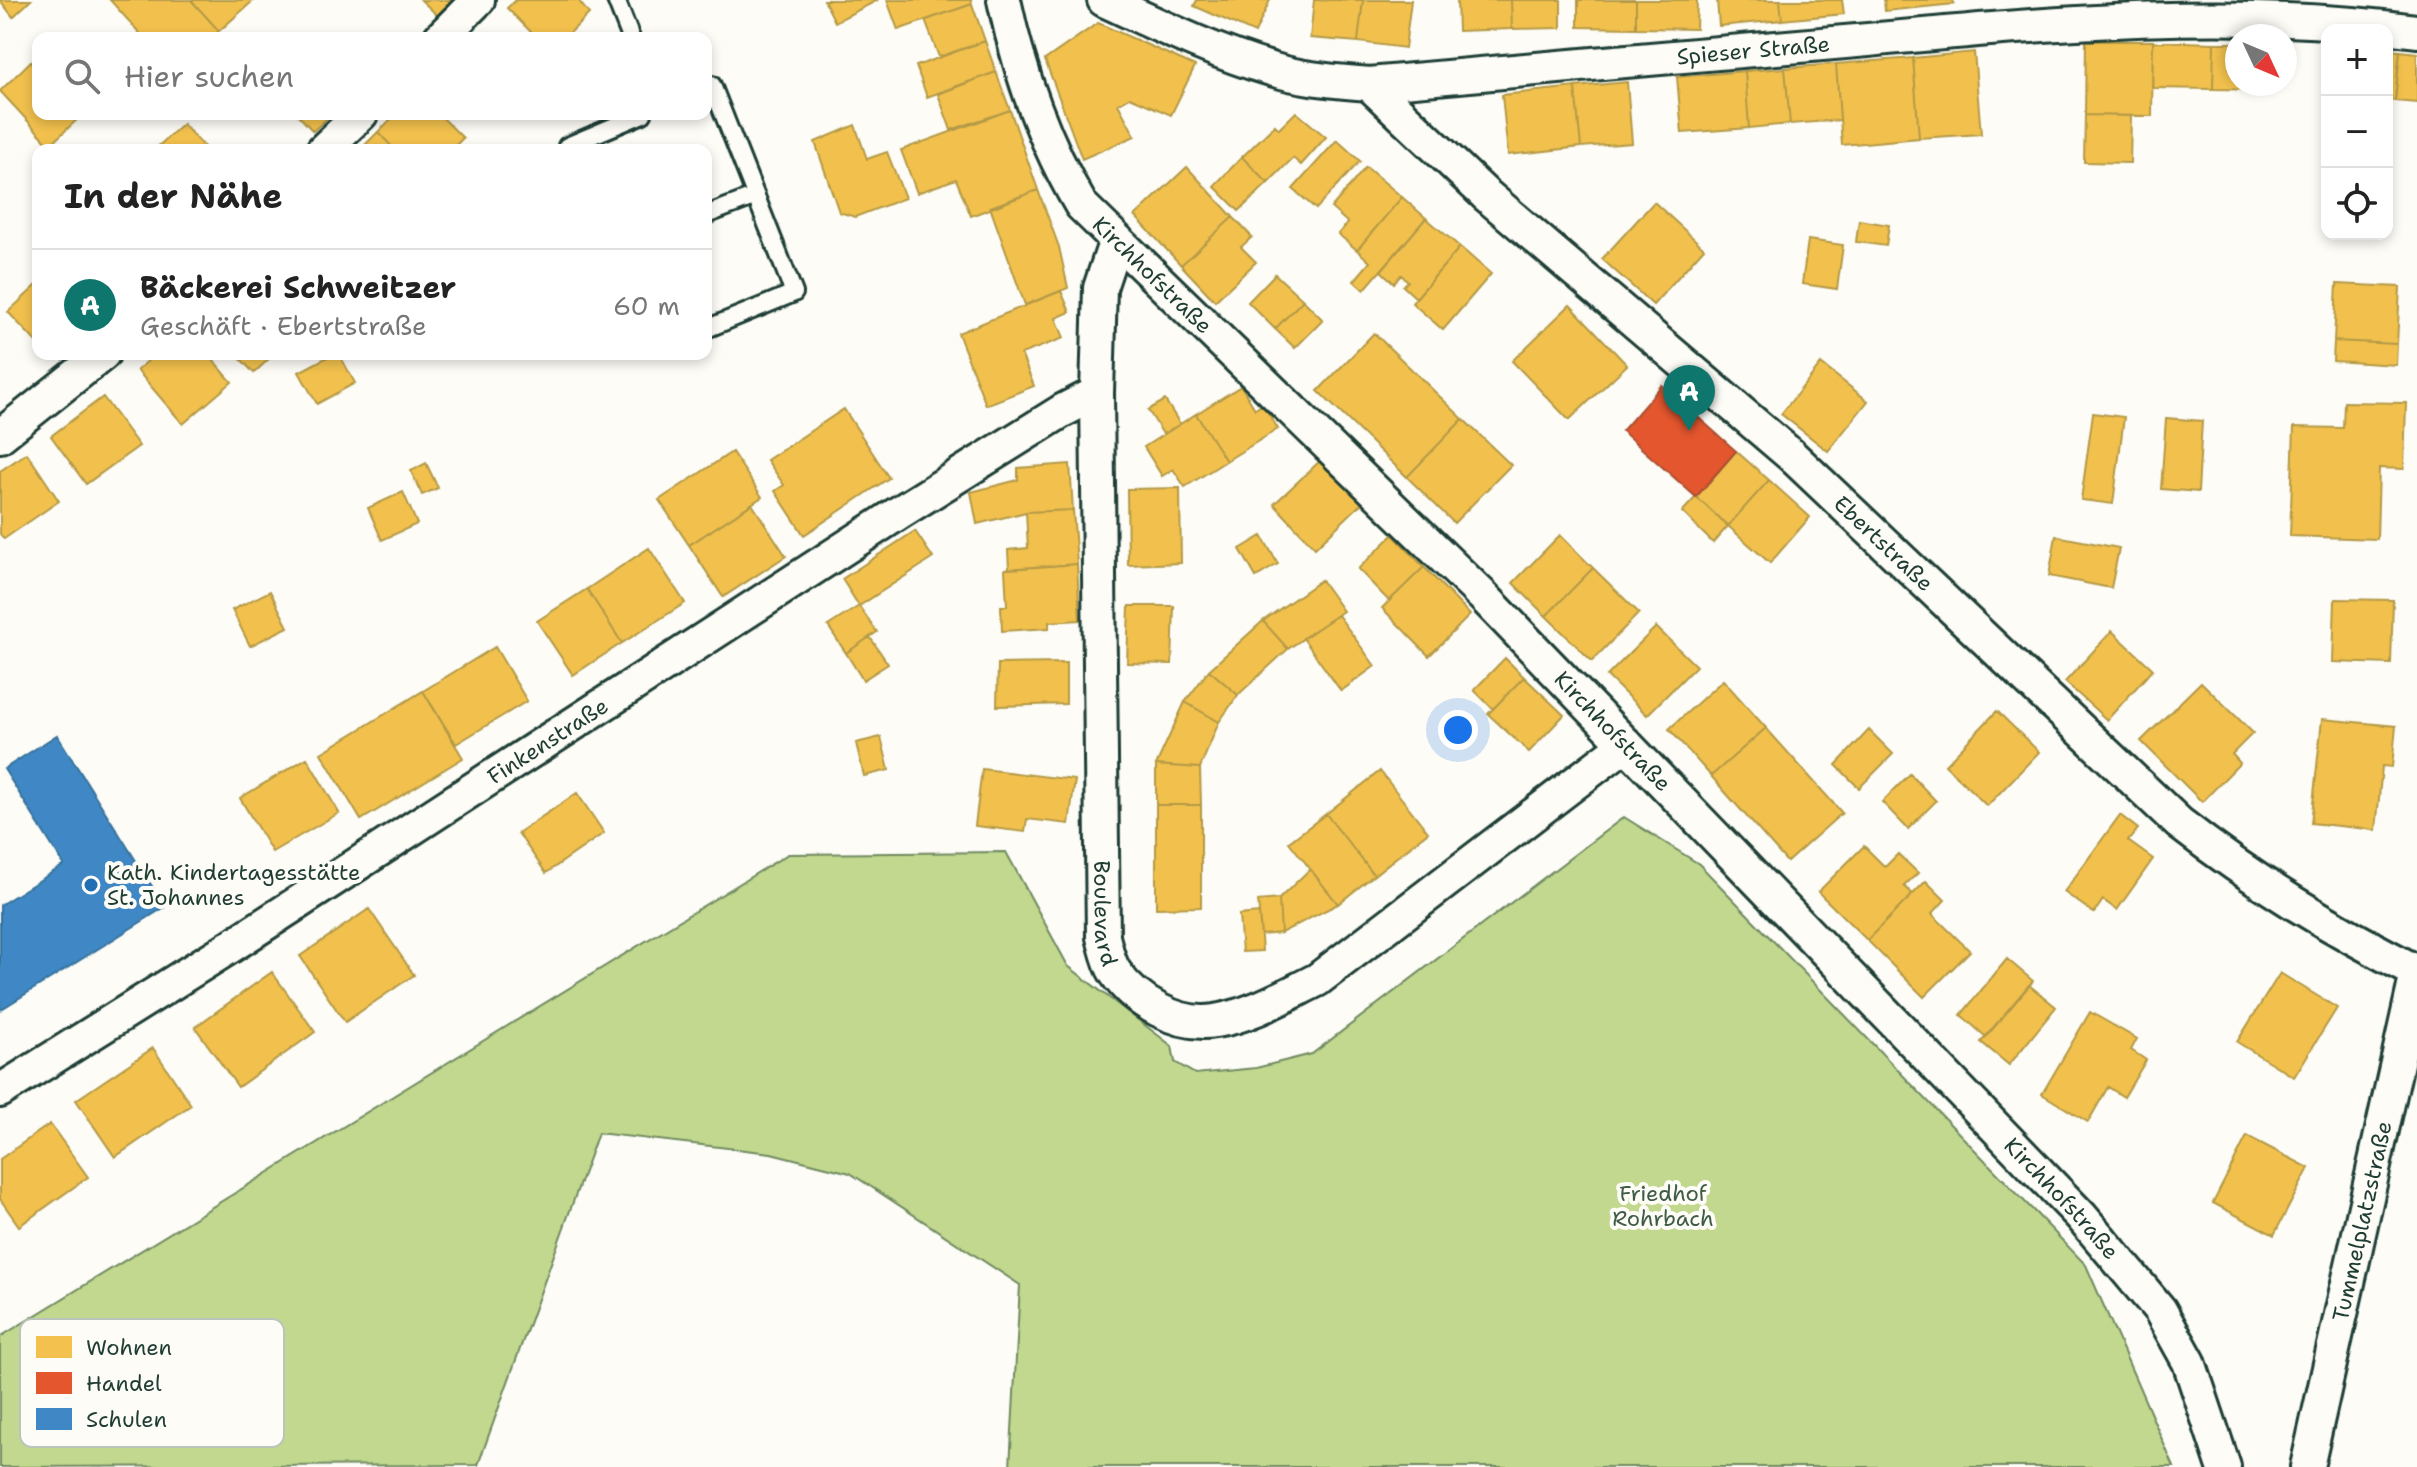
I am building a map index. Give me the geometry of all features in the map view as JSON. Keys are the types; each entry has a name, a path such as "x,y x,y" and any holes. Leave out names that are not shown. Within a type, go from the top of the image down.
{"street":[{"path":"446,32 478,0"},
{"name":"Kirchhofstraße","path":"1004,0 1015,48 1058,166 1081,205 1334,449 1626,744 2124,1265 2160,1310 2189,1362 2224,1467"},
{"name":"Spieser Straße","path":"1104,0 1176,33 1271,69 1320,80 1369,84 2088,21 2224,17 2356,23 2417,31"},
{"name":"Ebertstraße","path":"1369,84 1485,194 1791,455 2179,823 2242,872 2322,923 2417,973"},
{"path":"329,144 355,120"},
{"name":"Boulevard","path":"1116,240 1100,288 1097,393 1103,937 1114,971 1136,995 1171,1016 1214,1021 1272,1002 1317,980 1626,744"},
{"path":"0,436 95,360"},
{"name":"Finkenstraße","path":"0,1091 238,942 900,512 1062,411 1097,393"},
{"name":"Tummelplatzstraße","path":"2307,1467 2417,973"}],"lane":[{"path":"616,0 629,32"},
{"path":"712,85 794,293 712,327"},
{"path":"572,144 629,120"},
{"path":"712,213 756,196"}],"green space":[{"name":"Friedhof Rohrbach","path":"1624,817 1699,864 2086,1265 2174,1467 1010,1467 1020,1285 850,1173 771,1153 598,1133 478,1465 0,1467 0,1337 20,1325 20,1447 284,1447 284,1319 29,1319 788,854 1006,852 1068,966 1172,1046 1175,1062 1195,1074 1256,1068 1312,1054"}],"building: Wohnen":[{"path":"0,0 31,0 13,17"},
{"path":"110,0 191,0 219,31 218,32 139,32"},
{"path":"191,0 254,0 219,31"},
{"path":"421,0 453,0 438,16"},
{"path":"516,0 578,0 589,14 571,32 531,32 507,8"},
{"path":"824,0 878,0 835,22"},
{"path":"887,0 971,0 972,4 898,30"},
{"path":"1197,0 1270,0 1255,33 1194,6"},
{"path":"1314,0 1363,0 1358,42 1310,38"},
{"path":"1363,0 1411,0 1405,48 1358,42"},
{"path":"1457,0 1511,0 1512,29 1458,31"},
{"path":"1511,0 1561,0 1561,28 1512,29"},
{"path":"1578,0 1636,0 1636,28 1578,27"},
{"path":"1636,0 1697,0 1696,29 1636,28"},
{"path":"1717,0 1780,0 1782,20 1719,26"},
{"path":"1780,0 1842,0 1844,14 1782,20"},
{"path":"1884,0 1953,0 1954,4 1885,11"},
{"path":"972,4 985,41 939,57 925,20"},
{"path":"1098,23 1195,66 1171,115 1130,97 1118,104 1135,136 1082,159 1045,60"},
{"path":"985,41 996,72 927,97 916,66"},
{"path":"2086,41 2153,41 2152,116 2085,115"},
{"path":"2153,41 2214,43 2213,89 2152,88"},
{"path":"2214,43 2225,43 2225,89 2213,89"},
{"path":"2393,50 2400,51 2393,101"},
{"path":"2400,51 2417,53 2417,103 2395,101"},
{"path":"1974,52 1981,134 1919,138 1913,58"},
{"path":"1913,58 1919,138 1842,145 1836,64"},
{"path":"31,61 32,120 77,120 49,144 0,91"},
{"path":"1836,64 1840,120 1790,124 1785,68"},
{"path":"1785,68 1790,124 1749,128 1745,71"},
{"path":"1745,71 1749,128 1682,133 1677,77"},
{"path":"996,72 1010,110 951,130 938,94"},
{"path":"1627,82 1632,143 1581,147 1575,87"},
{"path":"1575,87 1581,147 1508,155 1502,95"},
{"path":"1010,110 1038,190 971,216 956,179 917,193 901,150"},
{"path":"1296,112 1326,137 1301,165 1293,158 1268,183 1242,157 1275,125 1279,129"},
{"path":"2085,115 2131,116 2130,163 2084,162"},
{"path":"303,120 325,120 313,131"},
{"path":"390,120 445,120 463,138 457,144 389,144 378,132"},
{"path":"183,124 201,144 161,144"},
{"path":"855,125 867,159 887,152 905,198 855,217 839,212 815,142"},
{"path":"378,132 389,144 366,144"},
{"path":"1337,140 1360,161 1316,209 1293,189"},
{"path":"1242,157 1268,183 1239,211 1214,186"},
{"path":"1187,167 1233,217 1181,265 1135,216"},
{"path":"1366,167 1402,197 1357,250 1338,234 1348,223 1331,208"},
{"path":"1038,190 1059,247 1068,288 1025,305 990,207"},
{"path":"1402,197 1426,218 1364,290 1354,281 1370,262 1357,250"},
{"path":"1654,202 1704,248 1653,305 1602,259"},
{"path":"1233,217 1252,237 1241,247 1256,262 1215,301 1181,265"},
{"path":"1426,218 1460,247 1416,298 1403,286 1408,281 1401,275 1394,283 1381,271"},
{"path":"1859,220 1889,225 1886,246 1856,242"},
{"path":"1808,240 1843,245 1837,289 1802,284"},
{"path":"1460,247 1491,274 1443,330 1412,303"},
{"path":"1275,274 1303,300 1275,329 1248,302"},
{"path":"2337,284 2400,287 2397,344 2334,341"},
{"path":"32,290 32,338 8,312"},
{"path":"1061,291 1070,312 1056,318 1064,338 1021,354 1034,386 986,405 958,333"},
{"path":"1303,300 1323,320 1295,348 1275,329"},
{"path":"1570,305 1627,365 1569,420 1512,361"},
{"path":"1374,333 1463,419 1407,477 1318,391"},
{"path":"2334,341 2397,344 2396,365 2333,361"},
{"path":"149,360 213,360 232,382 183,424 137,370"},
{"path":"242,360 268,360 254,373"},
{"path":"322,360 342,360 355,383 317,404 299,372"},
{"path":"1821,364 1868,401 1828,451 1781,414"},
{"path":"1241,386 1255,409 1263,404 1278,429 1226,461 1196,414"},
{"path":"103,397 139,446 86,484 51,436"},
{"path":"1165,400 1180,424 1163,434 1148,410"},
{"path":"2344,402 2406,403 2404,469 2379,468 2377,539 2290,536 2294,427 2343,428"},
{"path":"844,409 889,478 804,535 775,491 784,485 767,460"},
{"path":"2093,413 2124,417 2113,504 2081,500"},
{"path":"1196,414 1226,461 1185,487 1173,469 1162,476 1144,447"},
{"path":"2166,418 2202,421 2198,492 2161,489"},
{"path":"1463,419 1511,465 1454,523 1407,477"},
{"path":"1736,451 1769,480 1728,526 1696,497"},
{"path":"732,452 762,497 689,545 659,500"},
{"path":"27,453 59,501 4,539 0,534 0,471"},
{"path":"1321,460 1362,503 1315,548 1274,504"},
{"path":"426,463 438,488 422,495 411,471"},
{"path":"1070,464 1073,510 1026,512 977,524 971,492 1018,480 1018,468"},
{"path":"1769,480 1810,517 1770,563 1728,526"},
{"path":"1180,488 1181,563 1128,565 1127,489"},
{"path":"403,492 417,524 382,540 368,508"},
{"path":"1696,497 1728,526 1713,543 1682,512"},
{"path":"752,504 786,556 723,597 689,545"},
{"path":"1073,510 1077,564 1009,569 1008,550 1028,548 1026,512"},
{"path":"915,531 933,558 859,606 842,579"},
{"path":"1393,535 1424,567 1389,601 1358,569"},
{"path":"1560,535 1593,568 1546,616 1513,583"},
{"path":"1262,536 1278,564 1256,577 1240,549"},
{"path":"2056,536 2119,548 2111,588 2049,576"},
{"path":"649,548 685,603 622,643 587,589"},
{"path":"1077,564 1080,620 1049,622 1049,628 1002,631 1001,606 1007,606 1005,569"},
{"path":"1424,567 1470,615 1429,656 1382,608"},
{"path":"1593,568 1639,613 1592,661 1546,616"},
{"path":"1321,580 1343,611 1288,649 1263,621"},
{"path":"587,589 622,643 573,675 537,621"},
{"path":"270,591 288,627 250,646 232,610"},
{"path":"2335,599 2393,600 2391,664 2333,662"},
{"path":"859,606 877,632 846,653 828,626"},
{"path":"1129,606 1174,606 1172,664 1127,663"},
{"path":"1338,615 1375,666 1341,691 1303,638"},
{"path":"1263,621 1288,649 1238,695 1209,670"},
{"path":"1656,627 1696,666 1647,715 1607,676"},
{"path":"2112,631 2153,669 2107,720 2065,682"},
{"path":"870,637 888,664 863,680 846,653"},
{"path":"495,647 527,701 456,744 423,691"},
{"path":"1505,658 1524,677 1493,709 1474,690"},
{"path":"1066,663 1066,704 997,706 998,664"},
{"path":"1209,670 1238,695 1219,722 1185,702"},
{"path":"1524,677 1564,715 1529,752 1488,714"},
{"path":"1723,680 1766,728 1711,776 1669,729"},
{"path":"2201,682 2253,733 2232,754 2240,763 2202,802 2141,741"},
{"path":"423,691 463,758 361,820 321,753"},
{"path":"1185,702 1219,722 1200,768 1156,765"},
{"path":"1997,711 2039,752 1987,806 1945,765"},
{"path":"2322,719 2396,726 2392,767 2382,766 2376,830 2311,823"},
{"path":"1766,728 1842,813 1787,862 1711,776"},
{"path":"1869,730 1893,754 1859,788 1836,765"},
{"path":"881,737 889,770 864,776 856,743"},
{"path":"307,758 339,813 272,852 240,798"},
{"path":"1156,765 1200,768 1201,805 1156,805"},
{"path":"982,769 1075,780 1069,824 1027,819 1025,832 975,826"},
{"path":"1380,771 1428,832 1374,875 1326,814"},
{"path":"1910,774 1936,801 1908,829 1882,802"},
{"path":"577,793 604,833 546,873 518,833"},
{"path":"1156,805 1201,805 1201,907 1156,908"},
{"path":"1326,814 1374,875 1338,904 1289,842"},
{"path":"2120,815 2138,829 2128,841 2153,859 2117,910 2103,900 2094,913 2064,892"},
{"path":"1864,846 1885,867 1898,854 1918,873 1904,886 1913,894 1867,940 1818,892"},
{"path":"1310,869 1338,904 1281,933 1279,899"},
{"path":"1926,881 1945,900 1932,914 1970,951 1924,997 1867,940"},
{"path":"1279,899 1281,933 1261,935 1258,901"},
{"path":"369,909 414,975 345,1022 300,956"},
{"path":"1259,913 1262,951 1242,952 1239,915"},
{"path":"2007,959 2033,981 1986,1037 1961,1015"},
{"path":"272,972 315,1032 238,1087 195,1027"},
{"path":"2280,973 2337,1008 2294,1077 2237,1042"},
{"path":"2029,985 2056,1007 2009,1065 1981,1042"},
{"path":"2090,1012 2137,1039 2131,1050 2146,1060 2124,1097 2108,1087 2088,1122 2042,1094"},
{"path":"153,1048 191,1105 115,1157 76,1100"},
{"path":"50,1124 88,1177 19,1226 0,1199 0,1159"},
{"path":"2247,1136 2309,1168 2274,1235 2213,1203"}],"building: Handel":[{"path":"1662,385 1736,451 1696,497 1622,431"}],"building: Schulen":[{"name":"Kath. Kindertagesstätte St. Johannes","path":"57,735 165,907 0,1010 0,905 64,865 4,769"}],"place":[{"name":"Bäckerei Schweitzer","path":"1689,431"},
{"name":"Kath. Kindertagesstätte St. Johannes","path":"91,885"}]}
